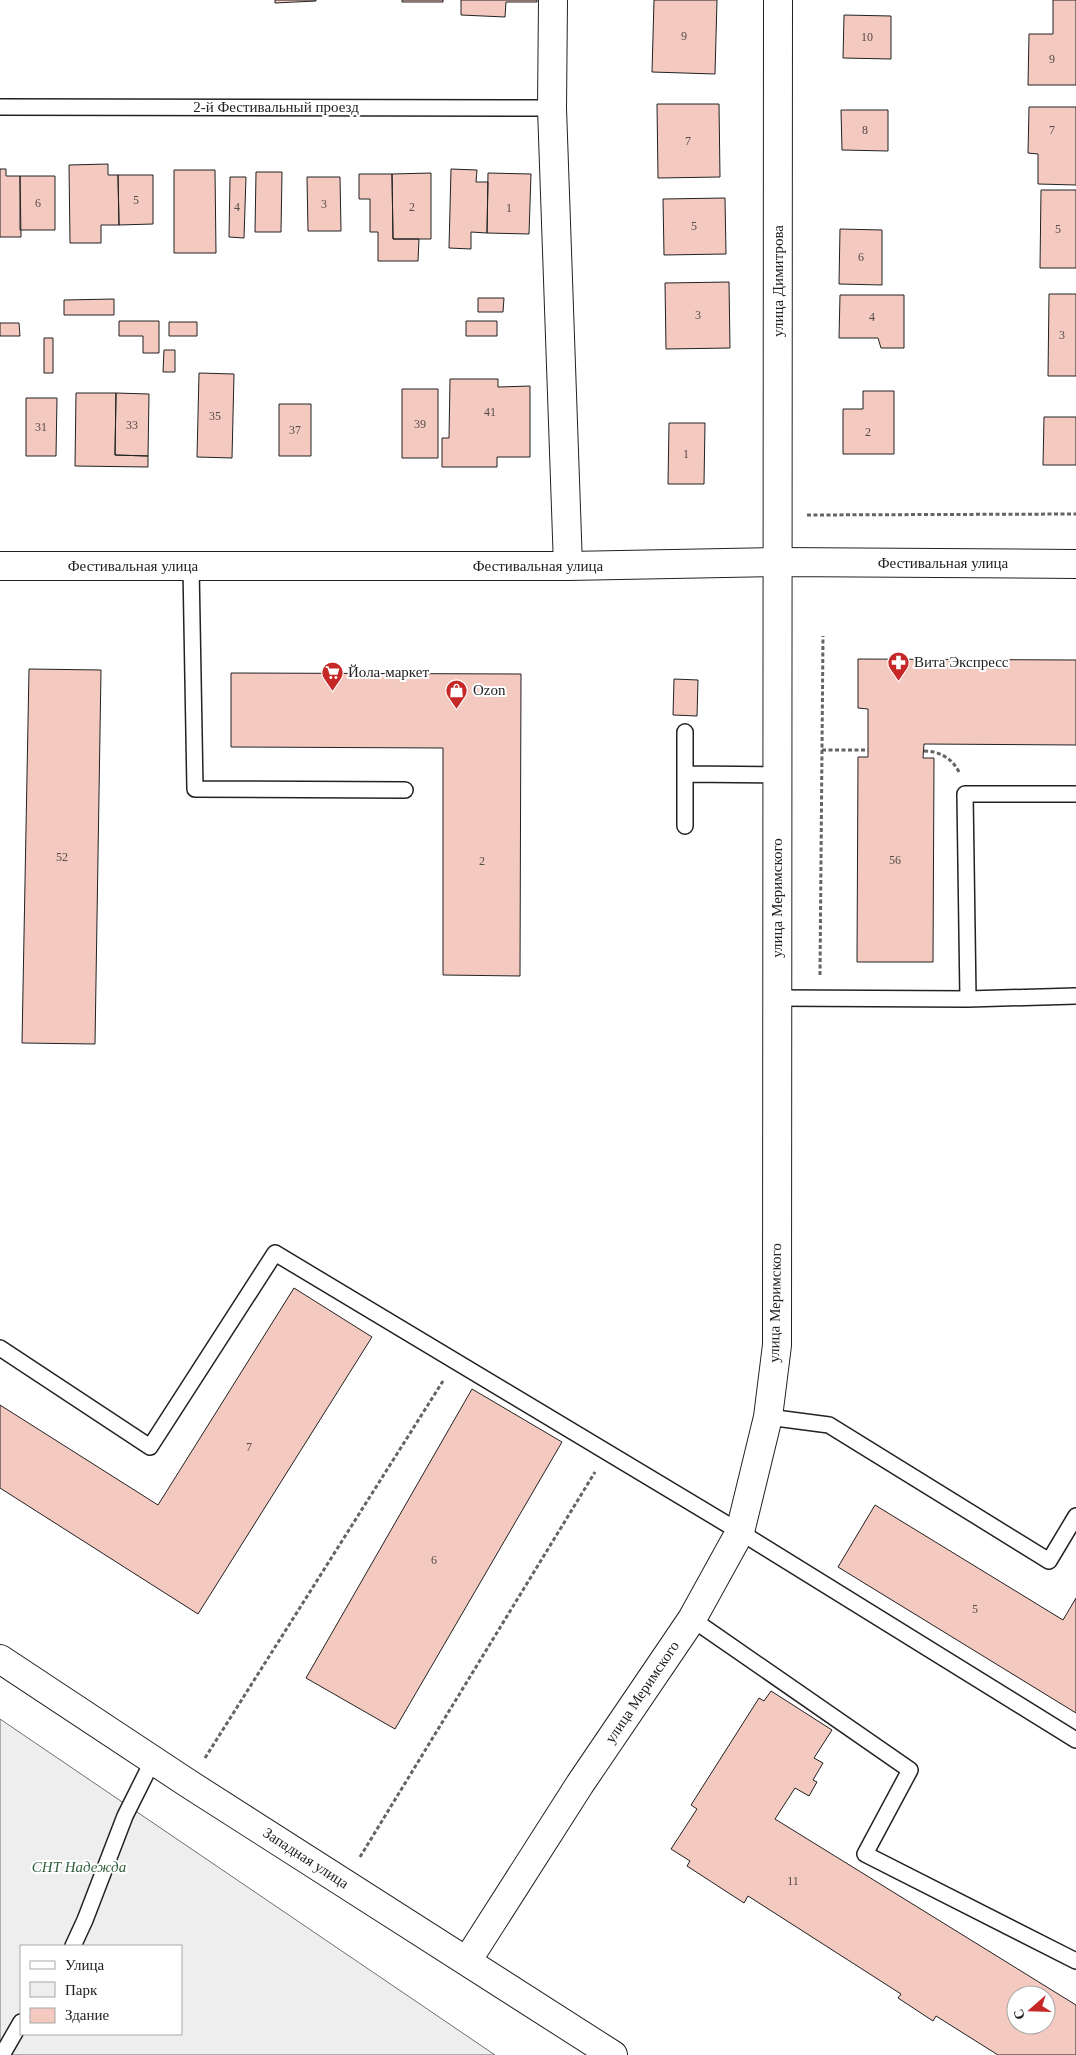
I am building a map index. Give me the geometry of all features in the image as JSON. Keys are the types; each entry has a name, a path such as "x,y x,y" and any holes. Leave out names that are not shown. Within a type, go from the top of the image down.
{"street":[{"path":"553,0 552,108 568,566"},
{"name":"улица Димитрова","path":"778,0 778,562"},
{"name":"Фестивальная улица","path":"0,566 568,566 778,562 1076,564"},
{"name":"улица Меримского","path":"467,1961 580,1784 692,1619 740,1532 768,1417 776,1345 778,562"},
{"name":"Западная улица","path":"0,1659 189,1784 613,2055"}],"lane":[{"name":"2-й Фестивальный проезд","path":"0,107 552,108"},
{"path":"191,566 195,789 405,790"},
{"path":"684,732 686,774 685,826"},
{"path":"686,774 778,774"},
{"path":"968,999 965,794 1076,794"},
{"path":"776,998 968,999 1076,996"},
{"path":"0,1348 150,1447 275,1253 740,1532 1076,1740"},
{"path":"768,1417 829,1425 1049,1561 1076,1516"},
{"path":"692,1619 910,1770 865,1854 1076,1961"},
{"path":"73,1945 125,1816 153,1760"},
{"path":"2,2055 20,2024"}],"path":[{"path":"778,515 1076,514"},
{"path":"820,998 823,636"},
{"path":"822,750 868,750"},
{"path":"924,751 934,751 947,757 957,767 963,780 965,794"},
{"path":"189,1784 455,1361"},
{"path":"345,1883 607,1452"}],"green space":[{"name":"СНТ Надежда","path":"0,1719 495,2055 0,2055"}],"building":[{"path":"275,0 316,0 316,1 275,3"},
{"path":"402,0 443,0 443,2 402,2"},
{"path":"461,0 537,0 537,2 506,2 505,17 461,15"},
{"path":"654,0 717,0 715,74 652,72"},
{"path":"1053,0 1076,0 1076,85 1028,85 1029,34 1053,34"},
{"path":"844,15 891,16 891,59 843,58"},
{"path":"657,104 719,104 720,177 658,178"},
{"path":"1029,107 1076,107 1076,185 1038,184 1038,154 1028,153"},
{"path":"841,110 888,110 888,151 842,150"},
{"path":"108,164 108,175 118,175 119,225 101,225 101,243 70,243 69,165"},
{"path":"0,169 6,169 6,176 20,176 21,237 0,237"},
{"path":"451,169 477,170 476,182 488,182 487,233 471,232 471,249 449,248"},
{"path":"174,170 215,170 216,253 174,253"},
{"path":"256,172 282,172 281,232 255,232"},
{"path":"431,173 431,239 393,239 392,174"},
{"path":"488,173 531,174 529,234 487,233"},
{"path":"359,174 392,174 393,239 419,239 418,261 378,261 378,232 370,232 370,199 359,199"},
{"path":"118,175 153,175 153,224 119,225"},
{"path":"20,176 55,176 55,230 20,230"},
{"path":"230,177 246,177 244,238 229,237"},
{"path":"307,177 340,177 341,231 308,231"},
{"path":"1041,190 1076,190 1076,268 1040,268"},
{"path":"725,198 726,254 664,255 663,199"},
{"path":"840,229 882,230 882,285 839,284"},
{"path":"729,282 730,348 666,349 665,283"},
{"path":"1049,294 1076,294 1076,376 1048,376"},
{"path":"840,295 904,295 904,348 881,348 878,338 839,338"},
{"path":"478,298 504,298 503,312 478,312"},
{"path":"114,299 114,315 64,315 64,300"},
{"path":"119,321 159,321 159,353 143,353 143,336 119,336"},
{"path":"466,321 497,321 497,336 466,336"},
{"path":"169,322 197,322 197,336 169,336"},
{"path":"0,323 19,323 20,336 0,336"},
{"path":"44,338 53,338 53,373 44,373"},
{"path":"164,350 175,350 175,372 163,372"},
{"path":"199,373 234,374 232,458 197,457"},
{"path":"450,379 498,379 498,387 530,386 530,457 497,457 497,467 442,467 442,438 449,438"},
{"path":"402,389 438,389 438,458 402,458"},
{"path":"863,391 894,391 894,454 843,454 843,409 863,409"},
{"path":"76,393 116,393 115,455 148,456 148,467 75,466"},
{"path":"116,393 149,394 148,456 115,455"},
{"path":"26,398 57,398 56,456 26,456"},
{"path":"279,404 311,404 311,456 279,456"},
{"path":"1044,417 1076,417 1076,465 1043,465"},
{"path":"669,423 705,423 704,484 668,484"},
{"path":"858,659 1076,660 1076,745 924,744 923,758 934,758 933,962 857,962 858,757 868,757 868,709 858,708"},
{"path":"29,669 101,670 95,1044 22,1043"},
{"path":"231,673 521,674 520,976 443,975 443,748 231,747"},
{"path":"674,679 698,680 697,716 673,715"},
{"path":"294,1288 372,1337 198,1614 0,1488 0,1405 158,1505"},
{"path":"472,1389 562,1442 395,1729 306,1678"},
{"path":"875,1505 1063,1620 1076,1598 1076,1713 838,1567"},
{"path":"771,1691 832,1730 814,1758 823,1763 813,1780 817,1782 809,1796 795,1788 775,1819 1044,1985 1006,1985 1006,2035 1056,2035 1056,1993 1076,2005 1076,2055 998,2055 936,2016 933,2021 898,1998 901,1994 748,1896 744,1903 687,1866 690,1861 671,1849 697,1809 691,1805 759,1698 764,1701"}],"place":[{"name":"Вита Экспресс","path":"898,681"},
{"name":"Йола-маркет","path":"332,691"},
{"name":"Ozon","path":"457,709"}]}
